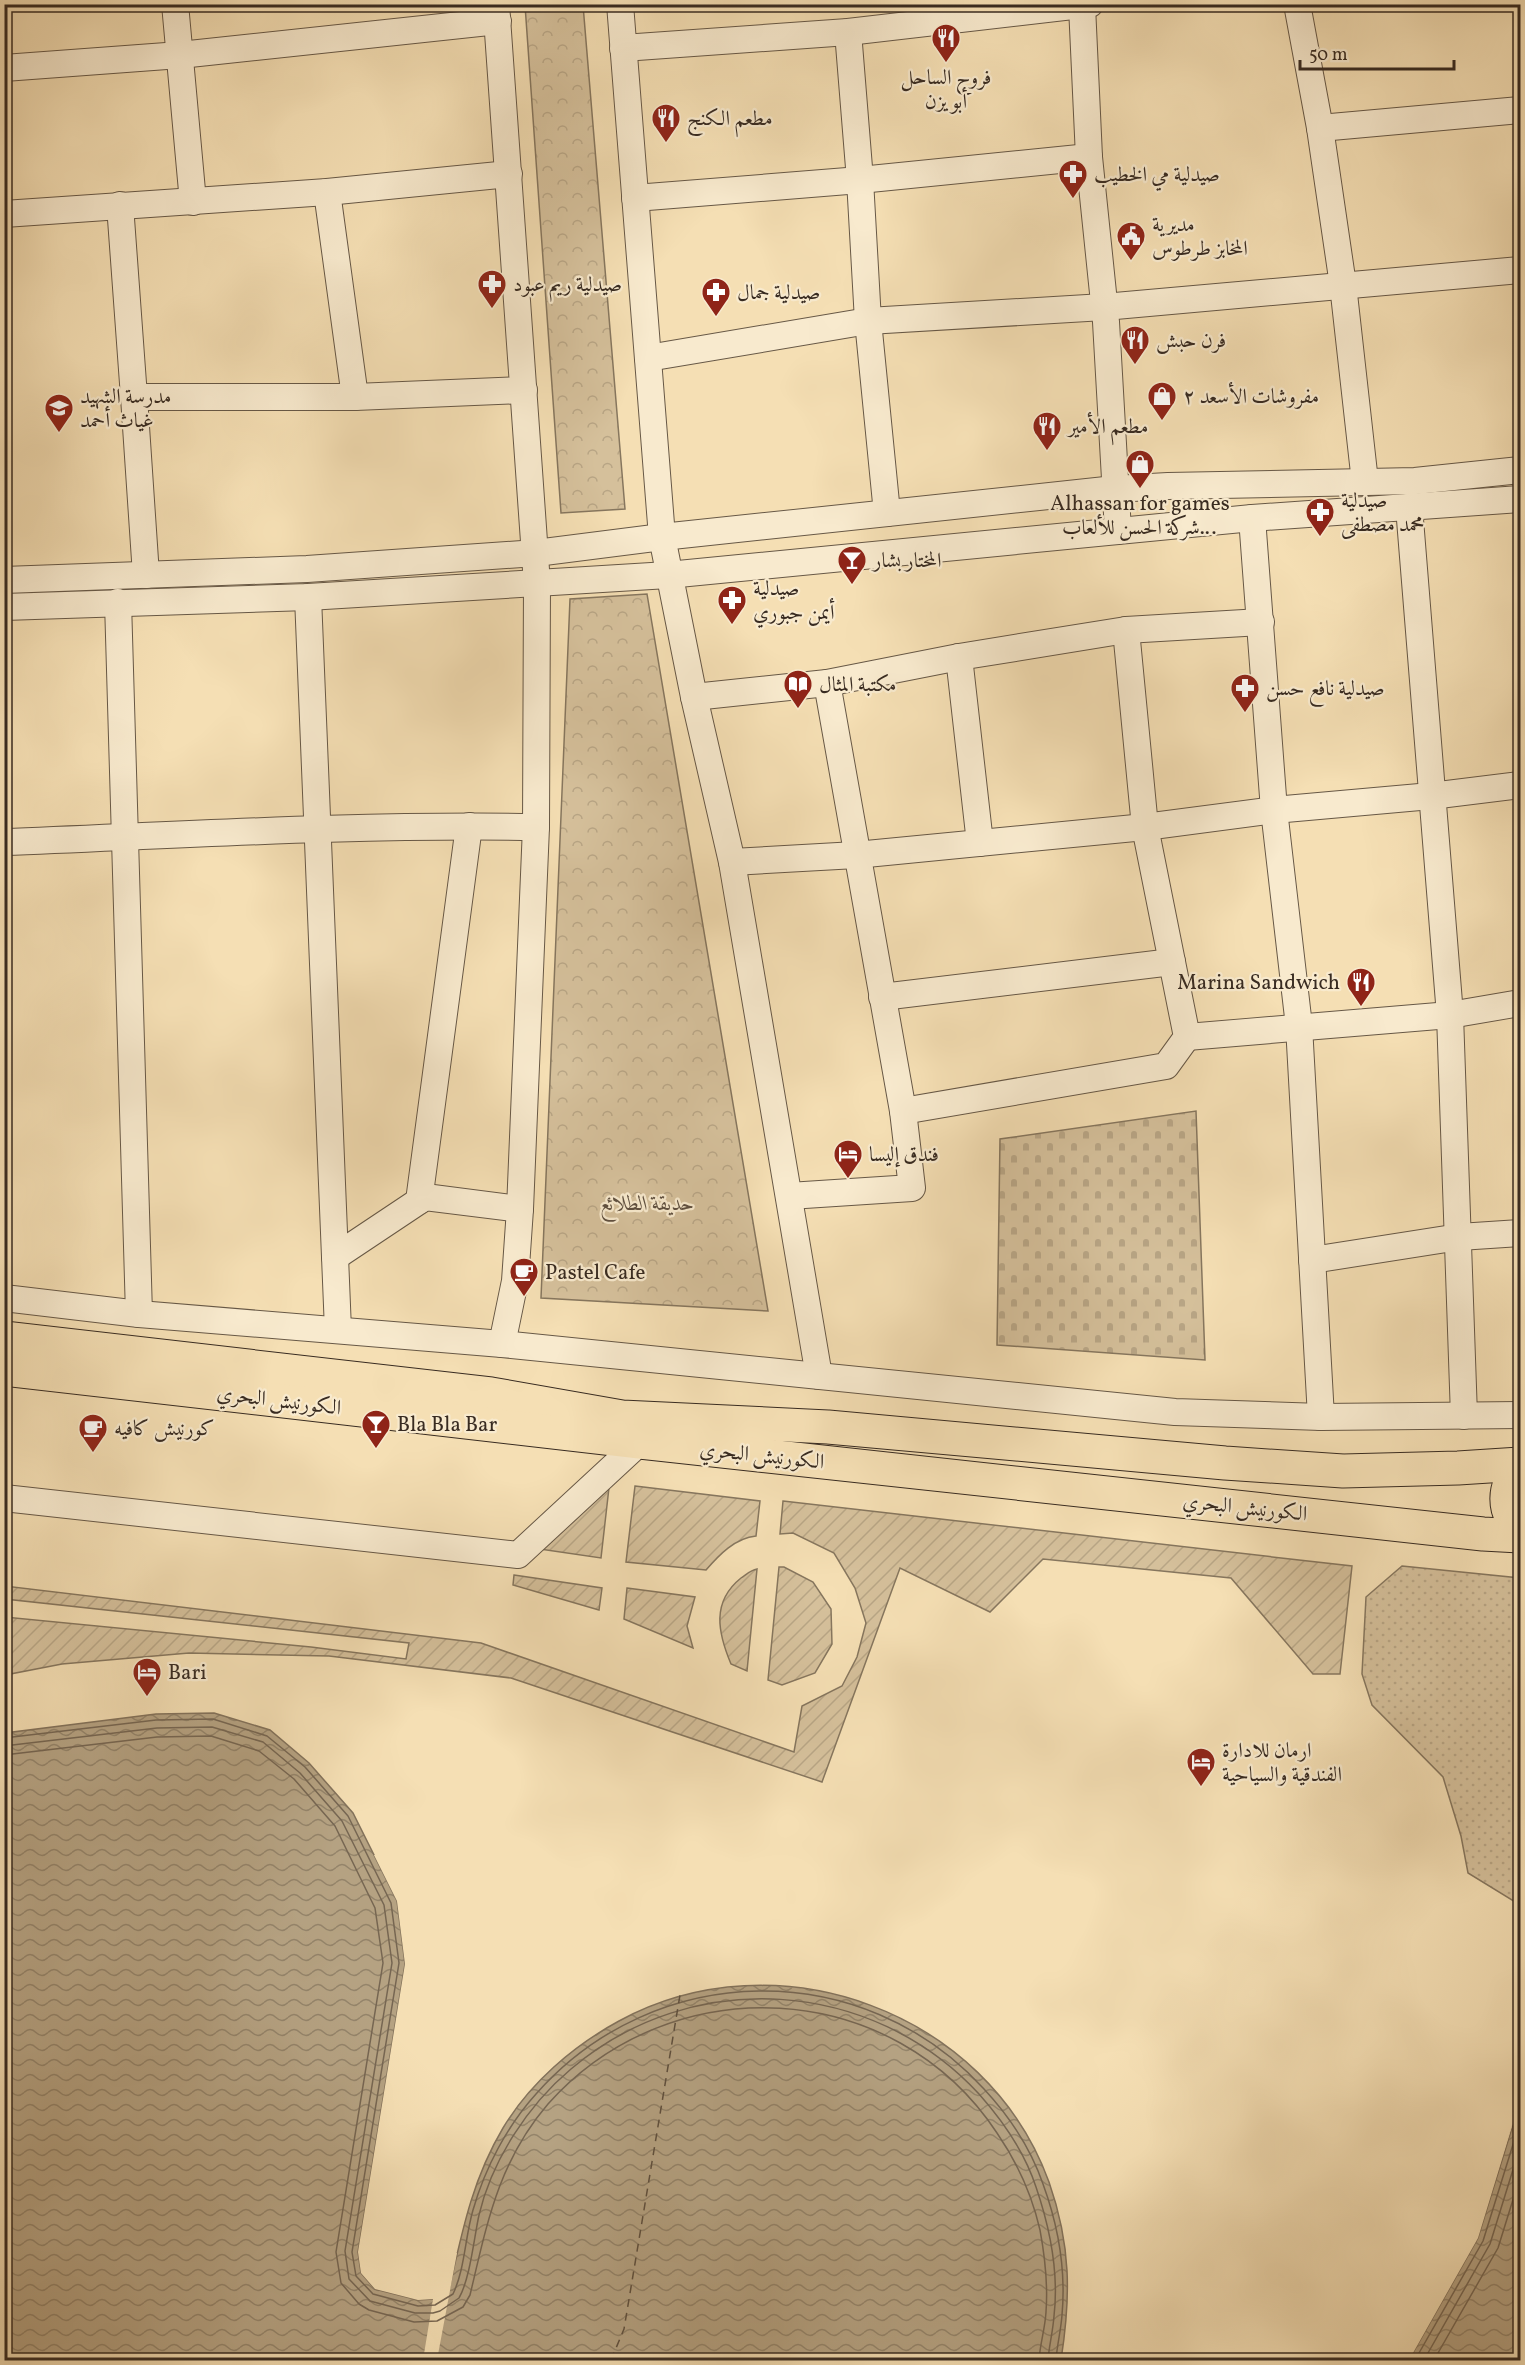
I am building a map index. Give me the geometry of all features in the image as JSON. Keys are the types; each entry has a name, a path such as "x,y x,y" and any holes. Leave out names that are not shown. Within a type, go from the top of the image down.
{"main road":[{"name":"الكورنيش البحري","path":"4,1338 491,1394 622,1418 828,1427 1225,1463 1343,1471 1521,1464"},
{"name":"الكورنيش البحري","path":"4,1369 640,1442 1483,1534 1521,1536"},
{"path":"1458,1468 1521,1439"},
{"path":"1521,1469 1510,1482 1507,1496 1508,1509 1514,1522 1521,1528"}],"street":[{"path":"175,4 193,202"},
{"path":"620,4 662,537 694,697 732,862 819,1376"},
{"path":"1297,4 1320,128 1343,285 1365,483"},
{"path":"623,48 848,32 1086,5 1089,157 1104,307 1118,531"},
{"path":"4,68 180,55 497,13 537,584 536,827 520,1209 515,1281 502,1344"},
{"path":"848,32 868,321 887,513"},
{"path":"1320,128 1521,110"},
{"path":"635,198 860,180 1089,157"},
{"path":"4,214 327,192 509,174"},
{"path":"327,192 355,397"},
{"path":"120,205 146,575"},
{"path":"648,358 868,321 1104,307 1521,270"},
{"path":"134,397 355,397 524,390"},
{"path":"4,580 307,569 536,553 662,537 1115,489 1415,481 1521,470"},
{"path":"4,607 309,597 668,575 1252,518 1521,499"},
{"path":"1409,507 1450,1015 1464,1416"},
{"path":"1252,518 1274,810 1299,1026 1321,1417"},
{"path":"309,597 338,1330"},
{"path":"118,602 139,1314"},
{"path":"694,697 827,684 959,657 1126,630 1261,622"},
{"path":"903,1111 1166,1066 1187,1037 1145,827 1126,630"},
{"path":"959,657 980,843"},
{"path":"789,1196 912,1188 903,1111 827,684"},
{"path":"732,862 856,855 1145,827 1274,810 1431,796 1521,785"},
{"path":"419,1201 469,826"},
{"path":"4,842 317,829 536,827"},
{"path":"882,997 1172,962"},
{"path":"1187,1037 1450,1015 1521,1003"},
{"path":"335,1257 425,1197 520,1209"},
{"path":"1312,1260 1459,1237 1521,1233"},
{"path":"4,1298 139,1314 502,1344 1175,1412 1321,1417 1521,1414"},
{"path":"4,1498 518,1555 640,1442"}],"green space":[{"path":"525,5 583,5 625,509 561,513"},
{"name":"حديقة الطلائع","path":"647,594 768,1311 541,1298 570,599"},
{"path":"1196,1111 1205,1360 997,1345 1000,1139"},
{"path":"611,1470 601,1558 526,1547"},
{"path":"635,1486 760,1501 756,1536 734,1544 706,1570 626,1562"},
{"path":"783,1501 1352,1566 1340,1674 1313,1674 1231,1578 1043,1559 990,1612 900,1568 822,1782 511,1678 329,1656 189,1653 62,1664 5,1675 5,1617 311,1647 406,1659 409,1643 5,1599 5,1586 481,1643 794,1752 802,1706 842,1686 857,1657 866,1623 855,1588 834,1553 793,1533 780,1534"},
{"path":"1402,1566 1520,1578 1520,1905 1468,1873 1461,1836 1443,1777 1372,1705 1362,1674 1366,1597"},
{"path":"779,1567 784,1567 813,1582 831,1609 832,1644 815,1673 782,1685 768,1680"},
{"path":"757,1569 747,1671 731,1664 723,1641 720,1618 721,1608 731,1587"},
{"path":"514,1575 602,1588 599,1610 513,1585"},
{"path":"627,1588 695,1597 687,1626 693,1648 624,1619"}],"water":[{"path":"214,1713 270,1730 309,1763 353,1813 397,1901 405,1964 358,2252 361,2273 375,2289 418,2300 433,2299 449,2290 476,2187 492,2148 514,2112 539,2081 585,2042 619,2021 680,1996 744,1986 808,1989 870,2005 927,2033 978,2073 1019,2122 1049,2182 1062,2227 1067,2292 1061,2360 5,2360 5,1733 156,1714"},
{"path":"1520,2102 1520,2360 1409,2360 1478,2238"}],"pier":[{"path":"374,1855 377,1855 400,1900 408,1964 361,2253 364,2272 377,2286 419,2297 433,2296 446,2288 454,2253 457,2253 437,2360 423,2360 433,2299 418,2300 375,2289 361,2273 358,2252 405,1964 397,1901"},
{"path":"1520,2100 1478,2238 1409,2360 1406,2360 1475,2237"}],"ferry route":[{"path":"611,2360 624,2329 680,1995"}],"place":[{"name":"فروج الساحل أبو يزن","path":"946,64"},
{"name":"مطعم الكنج","path":"666,144"},
{"name":"صيدلية مي الخطيب","path":"1073,200"},
{"name":"مديرية المخابز طرطوس","path":"1131,262"},
{"name":"صيدلية ريم عبود","path":"492,310"},
{"name":"صيدلية جمال","path":"716,318"},
{"name":"فرن حبش","path":"1135,366"},
{"name":"مفروشات الأسعد ٢","path":"1162,422"},
{"name":"مدرسة الشهيد غياث أحمد","path":"59,434"},
{"name":"مطعم الأمير","path":"1047,452"},
{"name":"Alhassan for games شركة الحسن للألعاب...","path":"1140,490"},
{"name":"صيدلية محمد مصطفى","path":"1320,538"},
{"name":"المختار بشار","path":"852,586"},
{"name":"صيدلية أيمن جبوري","path":"732,626"},
{"name":"مكتبة المثال","path":"798,710"},
{"name":"صيدلية نافع حسن","path":"1245,714"},
{"name":"Marina Sandwich","path":"1361,1008"},
{"name":"فندق إليسا","path":"848,1180"},
{"name":"Pastel Cafe","path":"524,1298"},
{"name":"Bla Bla Bar","path":"376,1450"},
{"name":"كورنيش كافيه","path":"93,1454"},
{"name":"Bari","path":"147,1698"},
{"name":"ارمان للادارة الفندقية والسياحية","path":"1201,1788"}]}
